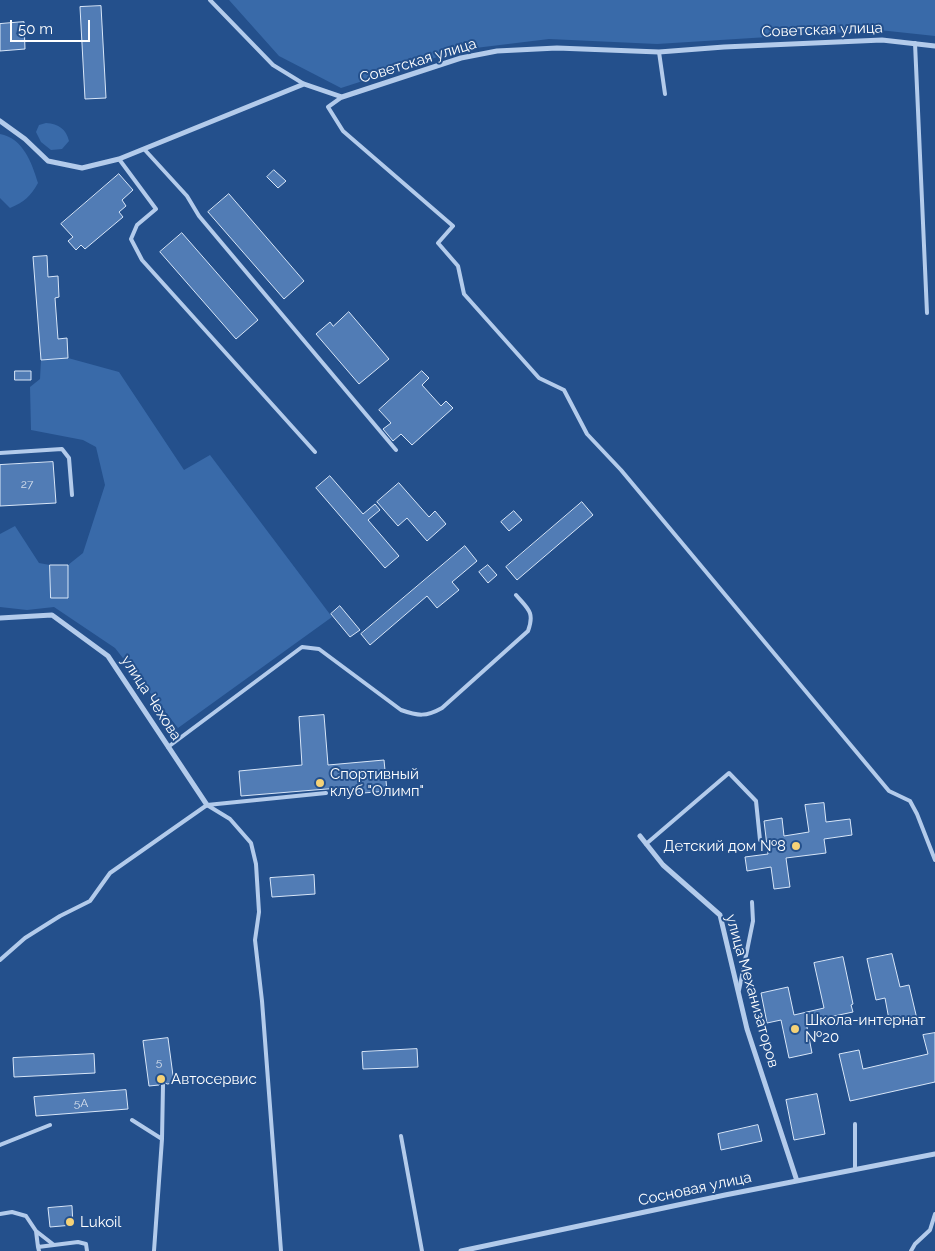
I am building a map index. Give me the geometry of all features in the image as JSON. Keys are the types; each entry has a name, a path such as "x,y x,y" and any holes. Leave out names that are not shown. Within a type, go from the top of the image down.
{"street":[{"name":"Советская улица","path":"342,98 461,58 497,51 557,48 659,52 833,41 882,40 935,46"},
{"path":"0,121 25,139 48,160 82,168 119,159 304,84 342,98"},
{"name":"улица Чехова","path":"0,618 52,616 108,656 207,805"},
{"name":"улица Механизаторов","path":"640,836 663,865 720,915 747,1029 797,1180"},
{"name":"Сосновая улица","path":"461,1251 797,1180 935,1154"}],"lane":[{"path":"210,0 273,65 304,84"},
{"path":"915,43 927,312"},
{"path":"659,52 666,94"},
{"path":"342,98 328,107 343,131 453,226 438,243 458,266 464,294 540,378 564,390 588,434 889,791 910,801 935,860"},
{"path":"144,149 187,196 199,216 396,450"},
{"path":"119,159 156,209 137,225 131,239 142,260 315,452"},
{"path":"0,453 62,449 69,458 72,495"},
{"path":"168,747 302,647 319,649 401,710 414,715 430,715 442,708 528,631 532,621 530,611 516,595"},
{"path":"646,844 729,772 756,801 760,840"},
{"path":"0,960 25,938 60,916 90,901 110,873 207,805 326,793"},
{"path":"207,805 230,820 251,843 256,864 258,912 255,940 262,1001 281,1251"},
{"path":"738,992 753,920 752,902"},
{"path":"154,1251 162,1139 163,1085"},
{"path":"132,1120 162,1139"},
{"path":"855,1124 855,1169"},
{"path":"0,1145 50,1125"},
{"path":"401,1136 422,1251"},
{"path":"0,1214 12,1212 26,1216 36,1231 54,1245"},
{"path":"911,1251 915,1244 930,1230 935,1214"},
{"path":"36,1231 39,1249 78,1242 86,1244 87,1251"}],"shaded area":[{"path":"229,0 935,0 935,36 879,30 657,44 549,39 459,50 341,88 279,56"},
{"path":"46,123 58,126 66,133 69,141 62,149 51,150 41,142 36,132 39,125"},
{"path":"0,134 8,136 21,146 33,167 38,183 27,198 10,208 0,198"},
{"path":"68,358 119,372 184,470 210,455 332,617 178,728 115,648 54,607 27,610 0,607 0,534 15,526 39,563 68,565 83,553 105,485 96,447 83,440 31,430 30,387 40,379 41,360"}],"building":[{"path":"101,6 106,98 85,99 80,7"},
{"path":"24,22 25,49 0,51 0,24"},
{"path":"274,170 286,181 278,188 267,177"},
{"path":"119,174 133,190 122,200 126,206 119,212 123,217 85,249 81,245 76,250 68,241 73,237 61,224"},
{"path":"229,194 304,281 284,299 208,212"},
{"path":"182,233 258,320 236,339 160,252"},
{"path":"47,256 48,277 58,276 59,297 55,298 58,339 67,338 68,358 41,360 33,257"},
{"path":"349,312 389,359 359,384 316,334 330,322 333,326"},
{"path":"15,371 31,371 31,380 15,380"},
{"path":"422,371 429,378 422,385 441,406 446,401 453,408 412,445 401,434 393,441 383,429 391,423 379,410"},
{"path":"53,462 56,503 0,506 0,465"},
{"path":"330,476 363,514 375,504 380,510 368,520 399,556 385,568 316,488"},
{"path":"399,483 429,517 435,511 446,524 427,541 407,518 398,526 377,502"},
{"path":"582,502 593,515 517,580 506,567"},
{"path":"514,511 522,520 509,531 501,522"},
{"path":"465,546 477,561 452,582 459,590 437,608 427,596 370,645 361,634"},
{"path":"50,565 68,565 68,598 51,598"},
{"path":"488,565 497,575 488,583 479,572"},
{"path":"340,606 360,630 350,637 331,614"},
{"path":"324,715 328,765 384,760 387,791 340,795 339,788 241,796 239,771 302,765 299,717"},
{"name":"Детский дом №8","path":"824,803 826,822 850,819 852,835 824,839 826,853 786,858 790,887 774,889 771,867 747,871 745,857 768,854 764,821 782,818 784,836 809,832 805,805"},
{"path":"314,875 315,894 272,897 270,878"},
{"path":"892,954 900,987 909,985 917,1019 890,1025 885,998 876,1000 867,959"},
{"path":"843,957 853,1012 806,1022 812,1053 789,1058 781,1020 767,1023 761,993 788,987 794,1015 824,1008 814,963"},
{"path":"935,1033 935,1082 850,1101 839,1054 859,1050 863,1069 928,1054 923,1035"},
{"path":"168,1038 174,1083 167,1084 163,1081 159,1085 149,1086 143,1041"},
{"path":"417,1049 418,1067 363,1069 362,1052"},
{"path":"94,1054 95,1073 14,1077 13,1058"},
{"path":"126,1090 128,1109 36,1116 34,1097"},
{"path":"817,1094 825,1134 794,1140 786,1100"},
{"path":"758,1125 762,1141 721,1150 718,1134"},
{"path":"72,1206 73,1225 50,1227 48,1208"}],"place":[{"name":"Спортивный клуб \"Олимп\"","path":"320,783"},
{"name":"Детский дом №8","path":"796,846"},
{"name":"Школа-интернат №20","path":"795,1029"},
{"name":"Автосервис","path":"161,1079"},
{"name":"Lukoil","path":"70,1222"}]}
